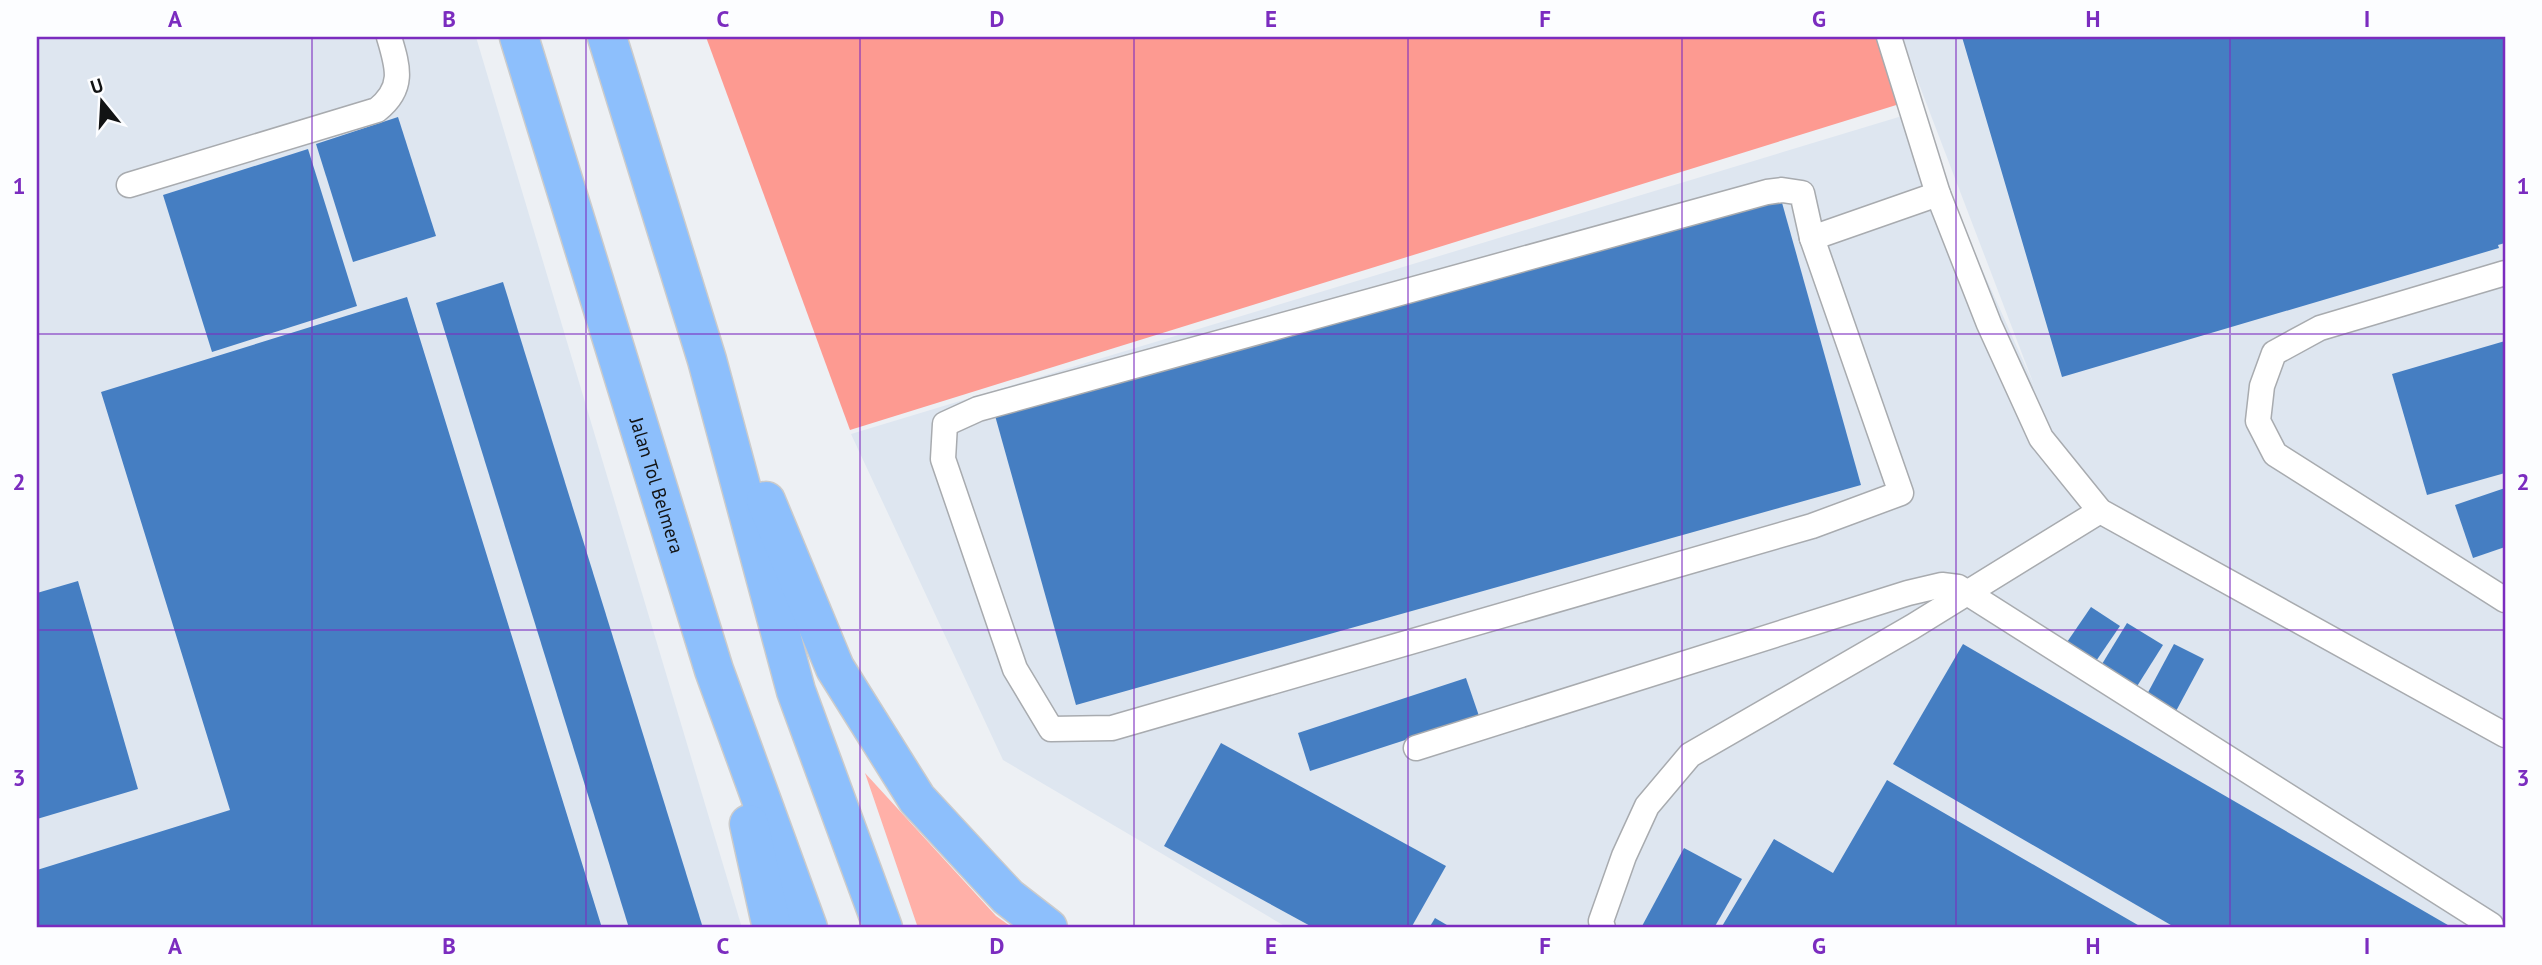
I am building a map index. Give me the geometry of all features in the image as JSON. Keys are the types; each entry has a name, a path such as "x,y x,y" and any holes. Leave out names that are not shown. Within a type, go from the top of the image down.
{"highway":[{"name":"Jalan Tol Belmera","path":"519,37 714,670 808,928"},
{"path":"607,37 706,360 796,691 883,928"},
{"path":"706,360 835,668 918,799 1009,897 1048,928"},
{"path":"714,670 772,928"}],"lane":[{"path":"129,186 377,110 389,100 396,86 397,63 389,37"},
{"path":"1889,37 1938,194 1989,324 2041,438 2099,511 2505,735"},
{"path":"1783,190 1802,194 1812,238 1901,493 1812,526 1112,728 1051,729 1015,669 943,459 945,424 978,409 1767,192 1783,190"},
{"path":"1812,238 1938,194"},
{"path":"2505,272 2320,328 2274,353 2262,386 2258,421 2275,454 2505,600"},
{"path":"1603,928 1601,921 1624,856 1647,806 1690,755 2099,511"},
{"path":"1416,748 1908,593 1942,585 1958,587 2491,925"}],"shaded area":[{"path":"37,37 476,37 742,928 37,928"},
{"path":"706,37 1882,37 1906,102 850,430"},
{"path":"1901,37 2505,37 2505,928 1288,928 1003,760 851,434 1912,113 2034,385"},
{"path":"865,773 996,916 1013,928 918,928"}],"building":[{"path":"1962,37 2505,37 2505,243 2498,245 2499,248 2062,377"},
{"path":"398,117 436,236 353,262 316,144"},
{"path":"308,149 357,306 212,352 163,195"},
{"path":"1779,192 1861,485 1076,705 994,412"},
{"path":"503,282 703,928 629,928 436,303"},
{"path":"407,297 602,928 37,928 37,870 230,810 101,392"},
{"path":"2505,341 2505,473 2427,495 2392,374"},
{"path":"2505,488 2505,547 2473,558 2455,505"},
{"path":"78,581 138,789 37,819 37,593"},
{"path":"2091,607 2120,626 2092,667 2063,648"},
{"path":"2127,623 2163,645 2134,691 2099,669"},
{"path":"1963,644 2453,928 2176,928 1893,764"},
{"path":"2174,644 2204,659 2175,713 2145,698"},
{"path":"1466,678 1479,716 1310,771 1298,733"},
{"path":"1221,743 1446,866 1411,928 1314,928 1164,846"},
{"path":"1887,780 2143,928 1721,928 1774,839 1833,873"},
{"path":"1684,848 1742,879 1714,928 1641,928"},
{"path":"1435,918 1452,928 1429,928"}]}
